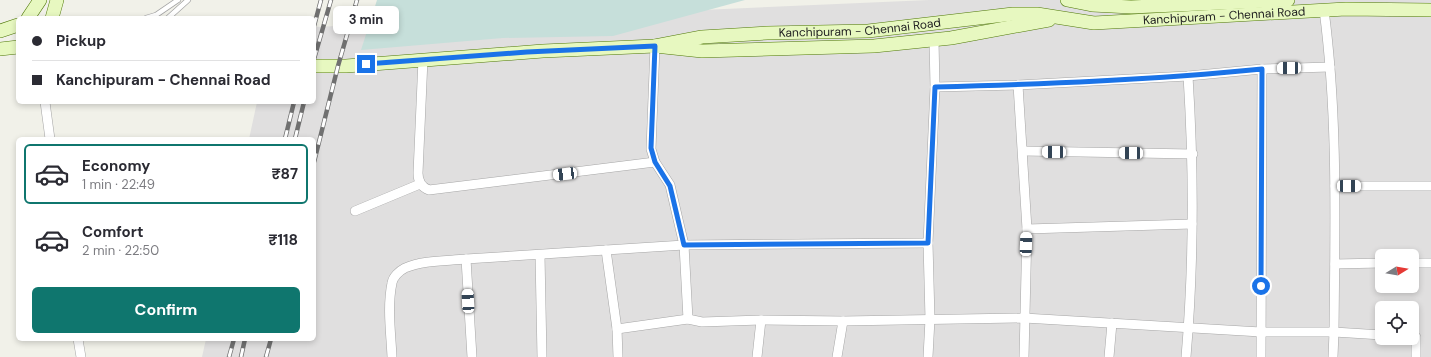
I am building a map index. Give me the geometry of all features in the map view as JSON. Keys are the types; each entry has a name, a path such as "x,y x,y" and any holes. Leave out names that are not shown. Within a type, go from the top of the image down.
{"main road":[{"path":"29,16 40,0"},
{"path":"53,16 57,0"},
{"path":"1070,1 1108,7 1131,7 1288,0"},
{"name":"Kanchipuram - Chennai Road","path":"316,66 655,46 702,37 768,33 868,31 1013,14 1037,14 1094,22 1117,22 1324,10 1431,10"},
{"name":"Kanchipuram - Chennai Road","path":"655,46 702,51 788,47 874,46 934,40 1043,21 1065,19"},
{"path":"0,31 16,26"},
{"path":"0,49 16,47"}],"street":[{"path":"1324,10 1330,67 1335,186 1333,357"},
{"path":"928,357 930,319 928,243 935,87 934,40"},
{"path":"655,46 651,133 655,162 670,186 684,245 688,320"},
{"path":"423,59 418,172 420,184 429,190 655,162"},
{"path":"935,87 1018,85 1188,76 1262,69 1330,67"},
{"path":"1261,357 1262,69"},
{"path":"1186,357 1189,328 1193,154 1188,76"},
{"path":"1018,85 1027,229 1024,357"},
{"path":"45,104 50,137"},
{"path":"1023,151 1193,154"},
{"path":"355,211 420,184"},
{"path":"1335,186 1431,186"},
{"path":"1027,229 1192,224"},
{"path":"392,357 390,327 392,282 396,274 405,268 416,265 466,259 684,245 928,243"},
{"path":"606,250 618,357"},
{"path":"540,255 542,357"},
{"path":"466,259 472,357"},
{"path":"1335,264 1375,263"},
{"path":"1419,263 1431,263"},
{"path":"616,329 688,320 702,322 761,320 842,321 1024,318 1261,332 1334,332 1375,335"},
{"path":"757,357 761,320"},
{"path":"837,357 842,321"},
{"path":"1109,357 1112,323"},
{"path":"78,341 81,357"},
{"path":"1416,345 1416,357"}],"lane":[{"path":"151,16 161,12 178,0"},
{"path":"170,16 188,0"}],"shaded area":[{"path":"377,0 745,0 613,36 503,38 361,50"},
{"path":"929,0 1431,0 1431,357 202,357 206,341 316,341 316,137 249,137 257,104 316,104 316,27"}],"railway":[{"path":"316,19 321,0"},
{"path":"316,52 331,0"},
{"path":"316,154 338,66 357,0"},
{"path":"285,137 294,104"},
{"path":"295,137 304,104"},
{"path":"229,357 233,341"},
{"path":"241,357 245,341"},
{"path":"266,357 270,341"}],"route":[{"path":"366,64 527,52 655,46 651,133 652,155 670,186 684,245 928,243 935,87 1018,85 1157,78 1262,69 1261,286"}]}
